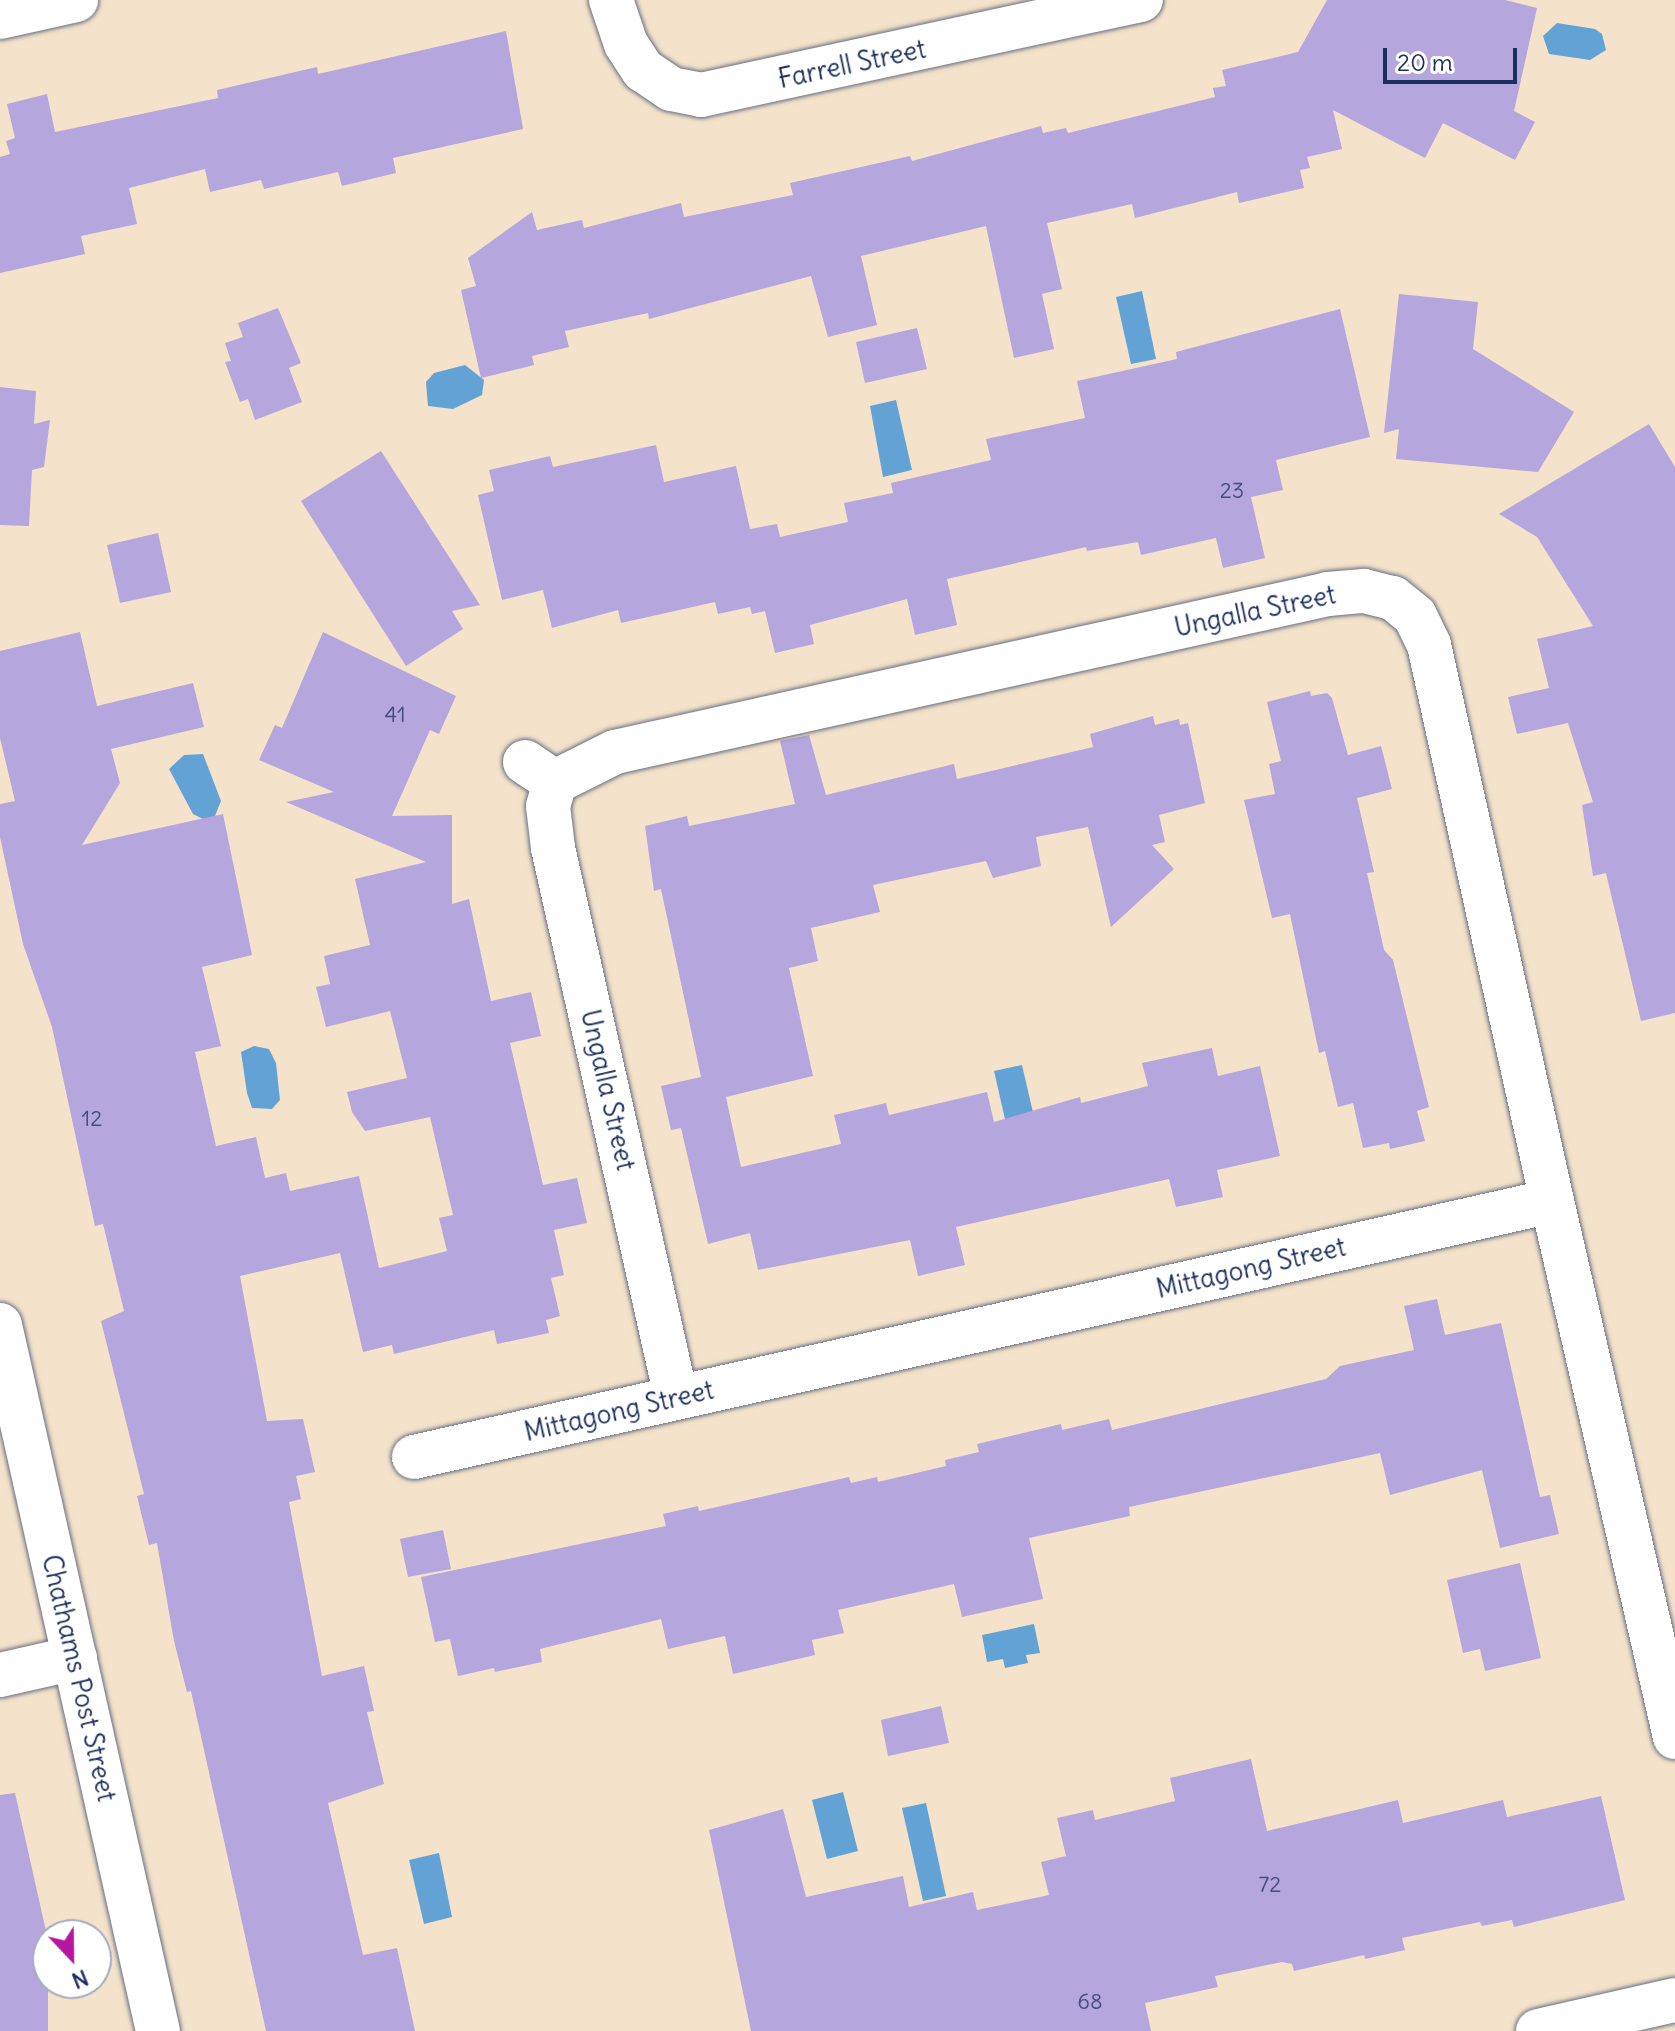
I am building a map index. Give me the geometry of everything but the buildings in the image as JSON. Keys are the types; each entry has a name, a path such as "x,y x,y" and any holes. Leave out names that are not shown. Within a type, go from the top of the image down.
{"street":[{"path":"0,17 76,0"},
{"name":"Farrell Street","path":"611,0 619,29 643,70 671,89 701,95 1141,0"},
{"name":"Ungalla Street","path":"676,1397 553,848 540,772 615,752 1328,594 1364,591 1393,598 1415,616 1429,645 1552,1201"},
{"path":"1552,1201 1675,1737"},
{"name":"Mittagong Street","path":"414,1457 1552,1201"},
{"name":"Chathams Post Street","path":"0,1325 158,2031"},
{"path":"0,1675 75,1658"},
{"path":"1538,2031 1675,2000"}],"water":[{"path":"1557,23 1595,29 1602,34 1606,50 1590,60 1549,54 1543,36"},
{"path":"1142,291 1156,359 1131,364 1116,297"},
{"path":"465,365 484,380 482,395 453,409 428,406 426,382 434,373"},
{"path":"896,400 912,470 883,477 870,406"},
{"path":"203,754 221,801 215,816 205,820 193,814 169,769 184,755"},
{"path":"254,1046 269,1049 276,1063 280,1100 272,1109 252,1108 247,1093 241,1052"},
{"path":"1022,1065 1035,1121 1007,1128 994,1071"},
{"path":"1034,1624 1040,1653 1026,1655 1028,1663 1005,1668 1003,1659 987,1662 982,1635"},
{"path":"843,1792 858,1851 827,1859 812,1800"},
{"path":"926,1803 946,1896 923,1901 902,1808"},
{"path":"439,1853 452,1917 424,1924 409,1860"}]}
